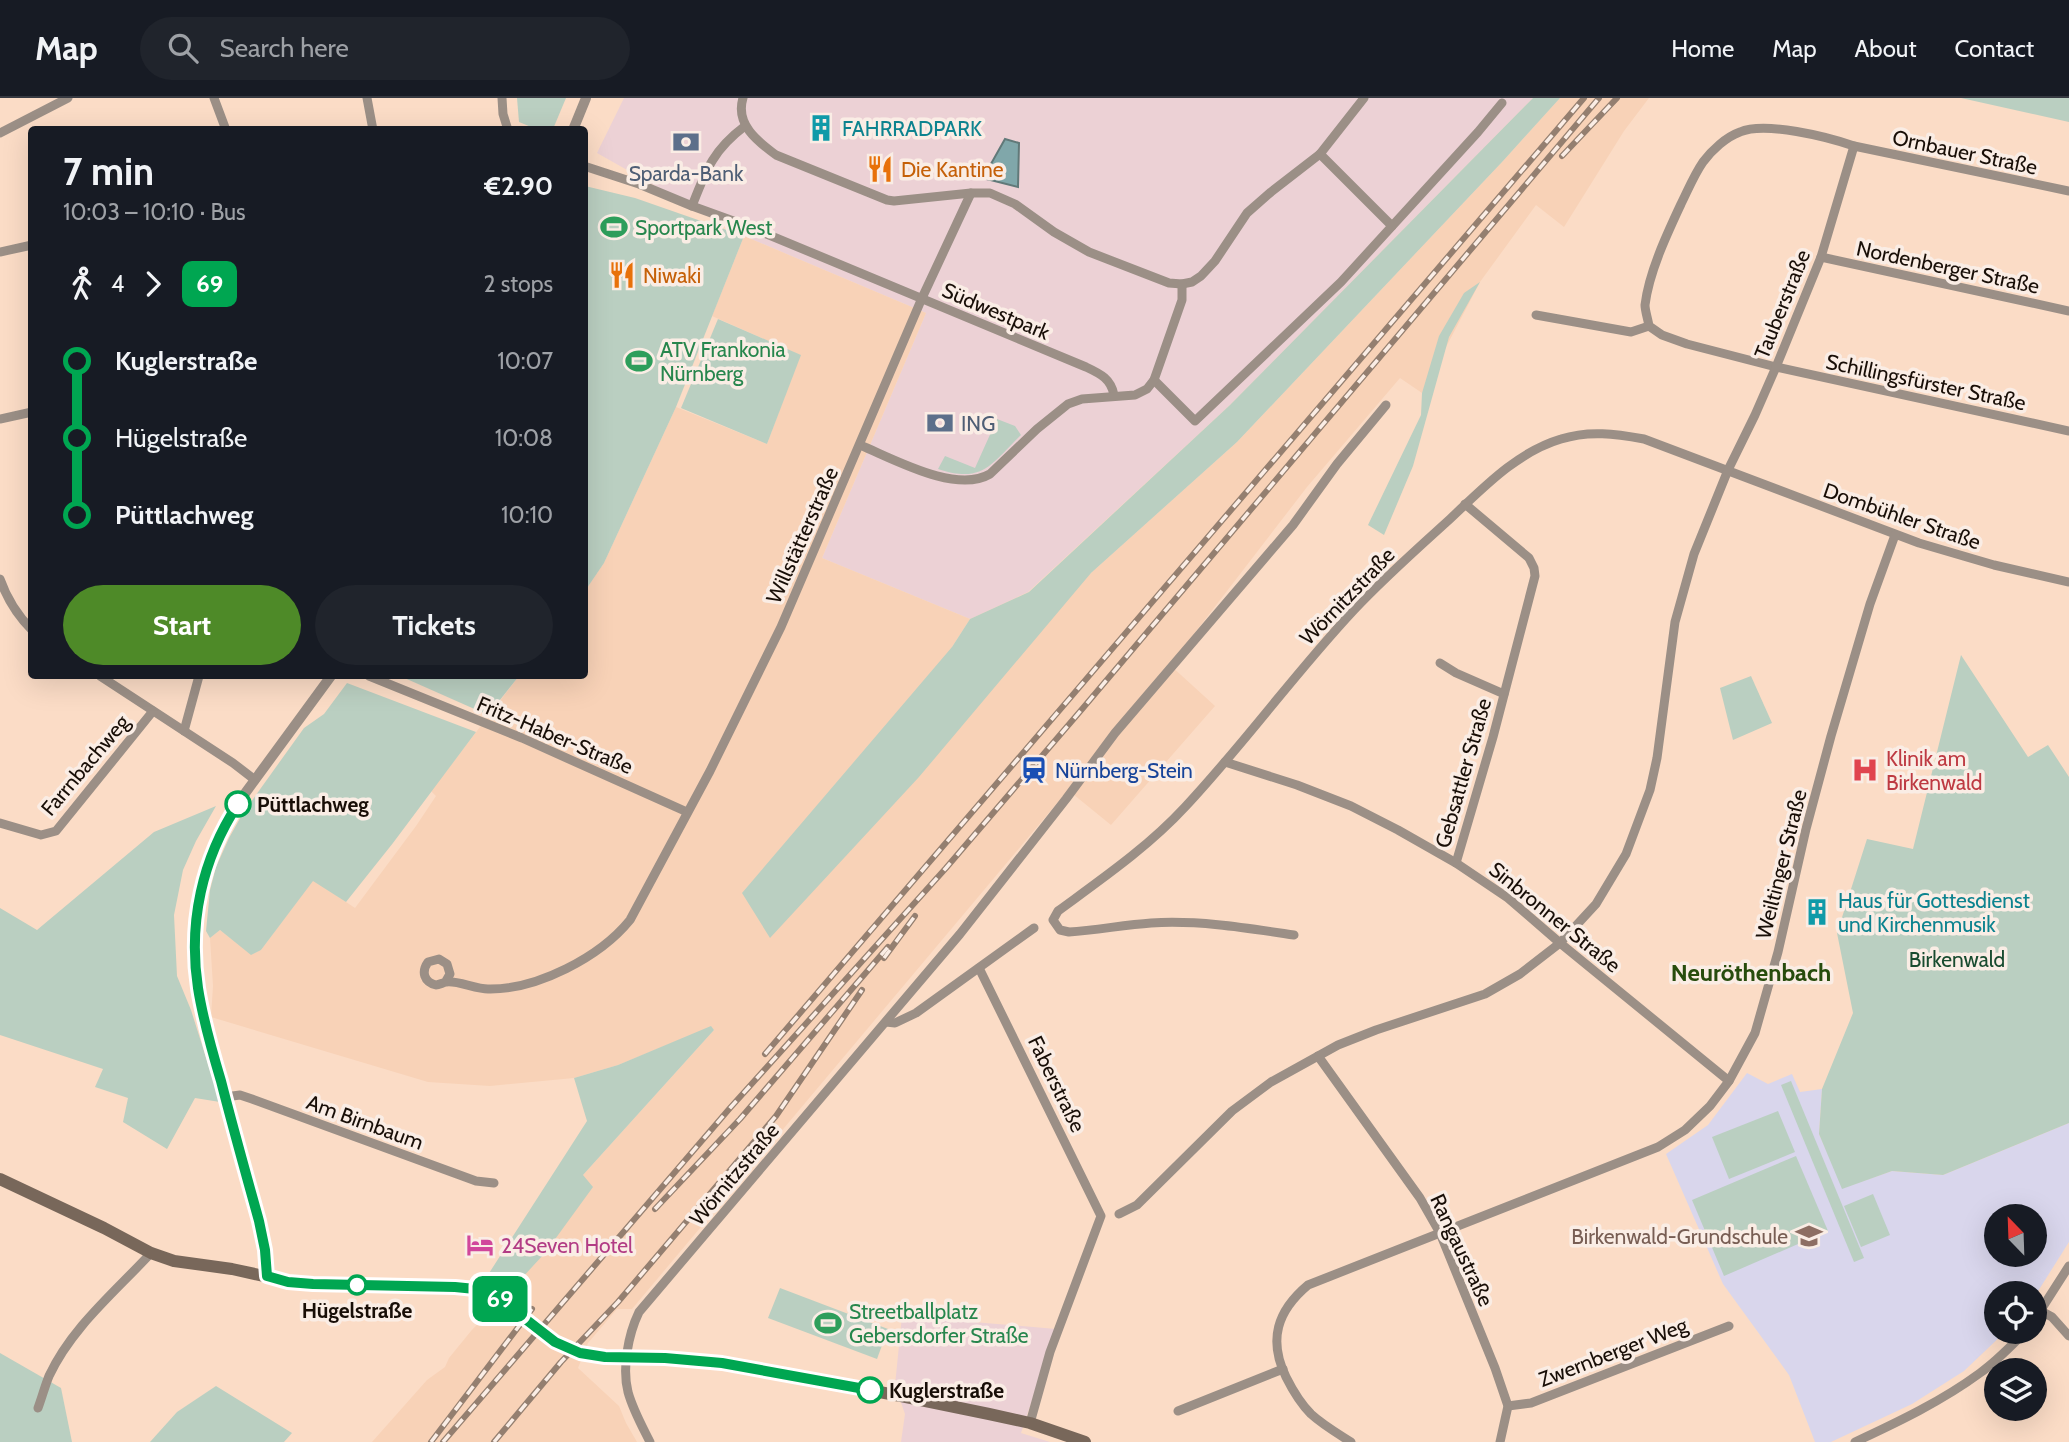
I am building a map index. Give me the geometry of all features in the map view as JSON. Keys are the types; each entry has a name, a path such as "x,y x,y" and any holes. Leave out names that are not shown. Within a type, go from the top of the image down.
{"main road":[{"path":"0,1179 151,1253 174,1261 296,1283 475,1289 503,1301 548,1336 572,1350 605,1357 722,1363 914,1398 1030,1423 1085,1442"}],"street":[{"path":"0,133 68,98"},
{"path":"214,98 224,126"},
{"path":"367,98 372,126"},
{"path":"502,98 507,126"},
{"path":"575,126 586,98"},
{"path":"743,98 740,107 745,126 776,155 887,200 990,193 1031,214 1068,241 1089,252 1169,283 1182,284 1201,276 1215,261 1247,214 1270,192 1320,154 1364,98"},
{"path":"1154,380 1195,422 1341,282 1502,103"},
{"path":"692,206 715,154 730,137 745,126"},
{"name":"Ornbauer Straße","path":"1649,326 1645,307 1656,264 1669,229 1703,162 1714,148 1739,132 1763,126 2069,191"},
{"name":"Tauberstraße","path":"1119,1214 1137,1205 1232,1111 1271,1082 1338,1045 1485,993 1520,974 1560,943 1596,904 1626,854 1650,790 1657,758 1675,621 1683,586 1728,470 1776,367 1821,257 1854,146"},
{"path":"1320,154 1392,226"},
{"path":"588,167 750,227 922,298"},
{"name":"Südwestpark","path":"971,193 922,298 1102,375 1110,382 1114,396"},
{"path":"0,252 28,246"},
{"name":"Nordenberger Straße","path":"1821,257 2069,311"},
{"path":"860,445 953,480 981,479 1068,404 1082,399 1141,393 1154,380 1182,300 1182,284"},
{"name":"Willstätterstraße","path":"446,981 486,989 514,987 553,975 588,956 631,920 737,717 780,628 922,298"},
{"path":"1536,314 1631,332 1649,326"},
{"name":"Schillingsfürster Straße","path":"1649,326 1662,335 1687,344 1776,367 2069,431"},
{"name":"Wörnitzstraße","path":"650,1442 628,1391 631,1332 639,1312 960,934 1115,733 1293,525 1337,464 1386,405"},
{"path":"0,419 28,413"},
{"name":"Wörnitzstraße","path":"1294,935 1229,925 1193,923 1152,923 1069,932 1060,930 1053,920 1058,911 1130,858 1185,808 1355,609 1499,474 1534,450 1560,439 1585,433 1609,433 1644,439 1728,470"},
{"name":"Dombühler Straße","path":"1728,470 1895,535 1994,565 2069,582"},
{"name":"Gebsattler Straße","path":"1456,863 1535,576 1529,558 1465,505"},
{"name":"Weiltinger Straße","path":"1351,1442 1322,1424 1308,1411 1293,1392 1283,1370 1278,1356 1277,1337 1280,1319 1292,1298 1308,1285 1658,1147 1685,1130 1710,1106 1729,1081 1755,1033 1778,952 1831,736 1870,604 1895,535"},
{"path":"0,579 8,600 28,626"},
{"name":"Gebsattler Straße","path":"1440,663 1456,674 1504,694"},
{"path":"105,679 255,780"},
{"path":"184,731 198,679"},
{"path":"267,1276 259,1221 197,986 196,921 203,880 211,855 227,822 329,679"},
{"name":"Fritz-Haber-Straße","path":"376,679 522,738 687,812"},
{"name":"Farrnbachweg","path":"0,823 41,835 55,831 153,711"},
{"name":"Sinbronner Straße","path":"1225,762 1351,806 1456,863 1508,898 1729,1081"},
{"path":"886,1022 895,1023 916,1013 1034,928"},
{"name":"Faberstraße","path":"979,968 1101,1216 1050,1352 1030,1423"},
{"name":"Rangaustraße","path":"1318,1056 1420,1198 1440,1233 1495,1368 1507,1406 1500,1442"},
{"name":"Am Birnbaum","path":"225,1097 240,1096 252,1099 476,1181 494,1183"},
{"path":"38,1408 49,1377 74,1335 94,1310 151,1253"},
{"path":"2047,1301 2069,1266"},
{"path":"2047,1316 2052,1317 2069,1336"},
{"name":"Zwernberger Weg","path":"1507,1406 1531,1403 1729,1326"},
{"path":"1855,1442 1903,1419 1981,1373 2013,1344"},
{"path":"1178,1411 1283,1370"}],"shaded area":[{"path":"624,98 1533,98 1230,405 1028,592 970,619 822,558 926,313 744,236 597,153"},
{"path":"1560,98 1649,98 1624,131 1564,227 1536,205 1480,282 1422,393 1400,378 1307,487 1170,665 1215,706 1111,825 1068,790 632,1309 617,1309 588,1343 578,1368 619,1406 637,1442 372,1442 427,1380 445,1367 471,1331 545,1253 583,1175 714,1030 711,1027 618,1065 574,1078 490,1086 428,1082 211,1017 213,986 210,938 220,930 251,954 261,950 313,880 355,908 436,796 431,791 517,679 588,679 588,587 604,563 676,407 767,444 800,355 712,316 744,236 926,313 822,558 970,619 952,647 1091,573 1237,442"},
{"name":"Birkenwald-Grundschule","path":"1747,1073 1768,1084 1792,1074 1800,1092 1822,1089 1819,1134 1843,1188 1892,1171 1943,1175 2069,1123 2069,1242 2044,1281 1984,1281 1984,1344 1992,1344 1964,1371 1912,1404 1831,1442 1815,1442 1789,1375 1723,1284 1666,1154 1708,1125"},
{"path":"902,1316 1056,1329 1021,1433 1050,1442 901,1442 905,1414 895,1385"}],"green space":[{"path":"517,98 566,98 554,126 529,126 519,122"},
{"path":"1533,98 1560,98 1237,442 1091,573 919,777 770,938 742,893 952,647 970,619 1029,592 1230,405"},
{"path":"1961,98 2069,98 2069,122"},
{"name":"ATV Frankonia Nürnberg","path":"588,187 635,198 744,236 676,407 604,563 588,587"},
{"path":"1480,282 1449,337 1413,466 1384,535 1368,525 1421,415 1422,393 1439,336 1464,293"},
{"path":"718,319 801,355 767,444 681,408"},
{"path":"997,419 1015,426 1021,435 993,462 976,472 966,474 938,469 945,456 975,468"},
{"name":"Birkenwald","path":"1961,655 2028,757 2048,745 2069,777 2069,1123 1943,1175 1892,1171 1842,1189 1819,1134 1822,1089 1853,1013 1837,933 1867,839 1913,849"},
{"path":"1751,676 1772,723 1733,740 1720,688"},
{"path":"407,679 517,679 488,715"},
{"path":"347,683 476,732 346,902 313,881 261,950 251,955 220,930 210,938 206,931 210,890 216,867 229,838 243,813 304,728 324,714"},
{"path":"216,806 183,870 174,915 177,976 191,1010 220,1102 195,1098 167,1149 123,1122 128,1098 95,1087 103,1069 0,1035 0,908 37,930 154,832"},
{"path":"711,1026 714,1030 583,1175 593,1187 545,1253 509,1292 484,1281 587,1121 574,1078 618,1065"},
{"path":"1791,1081 1864,1258 1854,1262 1781,1085"},
{"path":"1778,1111 1795,1152 1729,1179 1712,1137"},
{"path":"1796,1156 1828,1231 1724,1276 1692,1200"},
{"path":"1873,1194 1890,1235 1861,1247 1844,1206"},
{"name":"Streetballplatz Gebersdorfer Straße","path":"780,1288 888,1329 877,1359 768,1318"},
{"path":"0,1353 61,1388 72,1442 0,1442"},
{"path":"216,1386 292,1433 284,1442 150,1442 177,1412"}],"water":[{"path":"1005,139 1019,143 1018,187 983,178"}],"railway":[{"path":"765,1054 1584,98"},
{"path":"443,1442 730,1108 946,868 1599,98"},
{"path":"1562,156 1617,98"},
{"path":"884,958 915,916"},
{"path":"655,1209 740,1119 888,947"},
{"path":"494,1442 561,1362 618,1302 776,1116 862,990"},
{"path":"431,1442 532,1309"}],"bus line":[{"name":"69","path":"238,804 217,840 203,880 197,909 195,963 204,1020 259,1221 267,1276 296,1283 475,1289 503,1301 555,1342 580,1353 605,1357 722,1363 870,1390"}],"place":[{"name":"FAHRRADPARK","path":"821,128"},
{"name":"Sparda-Bank","path":"686,142"},
{"name":"Die Kantine","path":"880,169"},
{"name":"Sportpark West","path":"614,227"},
{"name":"Niwaki","path":"622,275"},
{"name":"ATV Frankonia Nürnberg","path":"639,361"},
{"name":"ING","path":"940,423"},
{"name":"Nürnberg-Stein","path":"1034,770"},
{"name":"Klinik am Birkenwald","path":"1865,770"},
{"name":"Püttlachweg","path":"238,804"},
{"name":"Haus für Gottesdienst und Kirchenmusik","path":"1817,912"},
{"name":"Birkenwald-Grundschule","path":"1809,1236"},
{"name":"24Seven Hotel","path":"480,1245"},
{"name":"Hügelstraße","path":"357,1285"},
{"name":"Streetballplatz Gebersdorfer Straße","path":"828,1323"},
{"name":"Kuglerstraße","path":"870,1390"}],"district":[{"name":"Neuröthenbach","path":"1751,972"}]}
